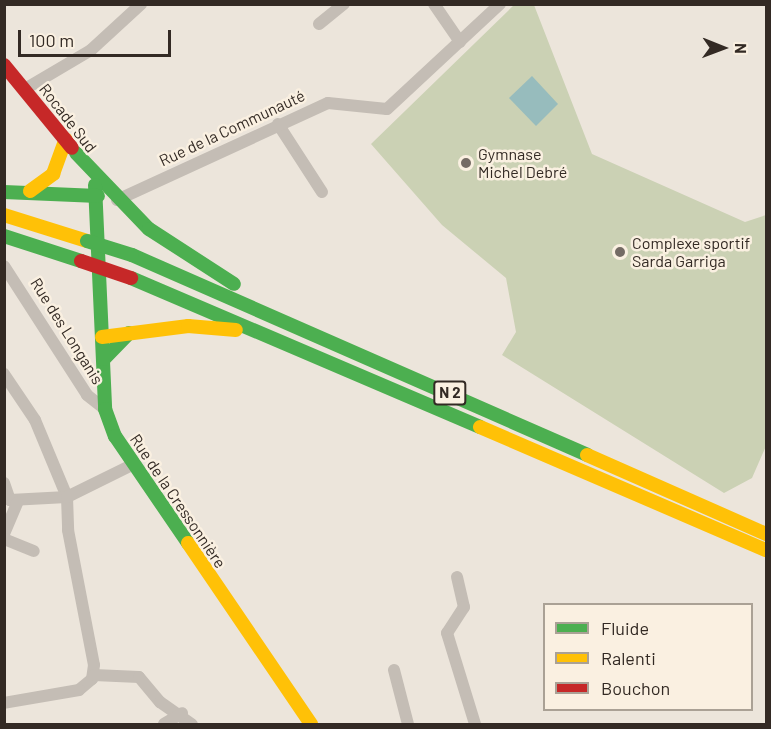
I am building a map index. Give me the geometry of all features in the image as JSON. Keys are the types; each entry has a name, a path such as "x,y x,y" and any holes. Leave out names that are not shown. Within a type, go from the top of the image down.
{"main road":[{"name":"Rocade Sud","path":"5,65 76,153 98,196"},
{"path":"30,191 53,174 66,139"},
{"path":"76,153 120,200 179,252 371,358"},
{"path":"4,192 30,191 98,196"},
{"name":"Rue de la Cressonnière","path":"98,196 105,409 132,465 311,724"},
{"name":"N 2","path":"4,215 132,255 371,358 766,534"},
{"name":"N 2","path":"4,236 131,278 668,512 766,550"},
{"path":"102,337 188,326 261,333"},
{"path":"104,359 129,333"},
{"path":"668,512 766,561"}],"street":[{"path":"25,89 91,50 141,4"},
{"path":"319,24 344,4"},
{"path":"434,4 460,42"},
{"name":"Rue de la Communauté","path":"120,200 278,124 340,101 387,110 500,4"},
{"path":"278,124 322,192"},
{"path":"98,196 120,200"},
{"name":"Rue des Longanis","path":"4,266 87,395 105,409"},
{"path":"4,374 35,420 67,497 68,530 94,675"},
{"path":"10,502 67,497 132,465"},
{"path":"4,483 10,502 4,536 34,551"},
{"path":"457,577 464,607 447,633 475,724"},
{"path":"394,670 408,724"},
{"path":"4,703 79,690 94,675 139,677 160,702 182,713 192,724"},
{"path":"164,724 182,713"}],"green space":[{"name":"Complexe sportif Sarda Garriga","path":"514,5 534,5 592,154 745,222 766,215 766,446 752,478 724,493 502,355 516,332 506,278 442,225 371,144"}],"water":[{"path":"532,76 558,104 536,126 509,98"}],"traffic: fast":[{"path":"76,153 149,229 234,284"},
{"path":"95,185 105,409 115,436 188,543"},
{"path":"4,192 98,196"},
{"path":"4,236 81,261"},
{"path":"87,241 132,255"},
{"path":"132,255 587,455"},
{"path":"131,278 480,427"},
{"path":"104,359 129,333"}],"traffic: slow":[{"path":"30,191 53,174 66,139"},
{"path":"4,215 87,241"},
{"path":"102,337 188,326 236,330"},
{"path":"480,427 766,550"},
{"path":"587,455 766,534"},
{"path":"188,543 311,724"}],"traffic: jam":[{"path":"4,65 72,148"},
{"path":"81,261 131,278"}],"place":[{"name":"Gymnase Michel Debré","path":"466,163"},
{"name":"Complexe sportif Sarda Garriga","path":"620,252"}]}
